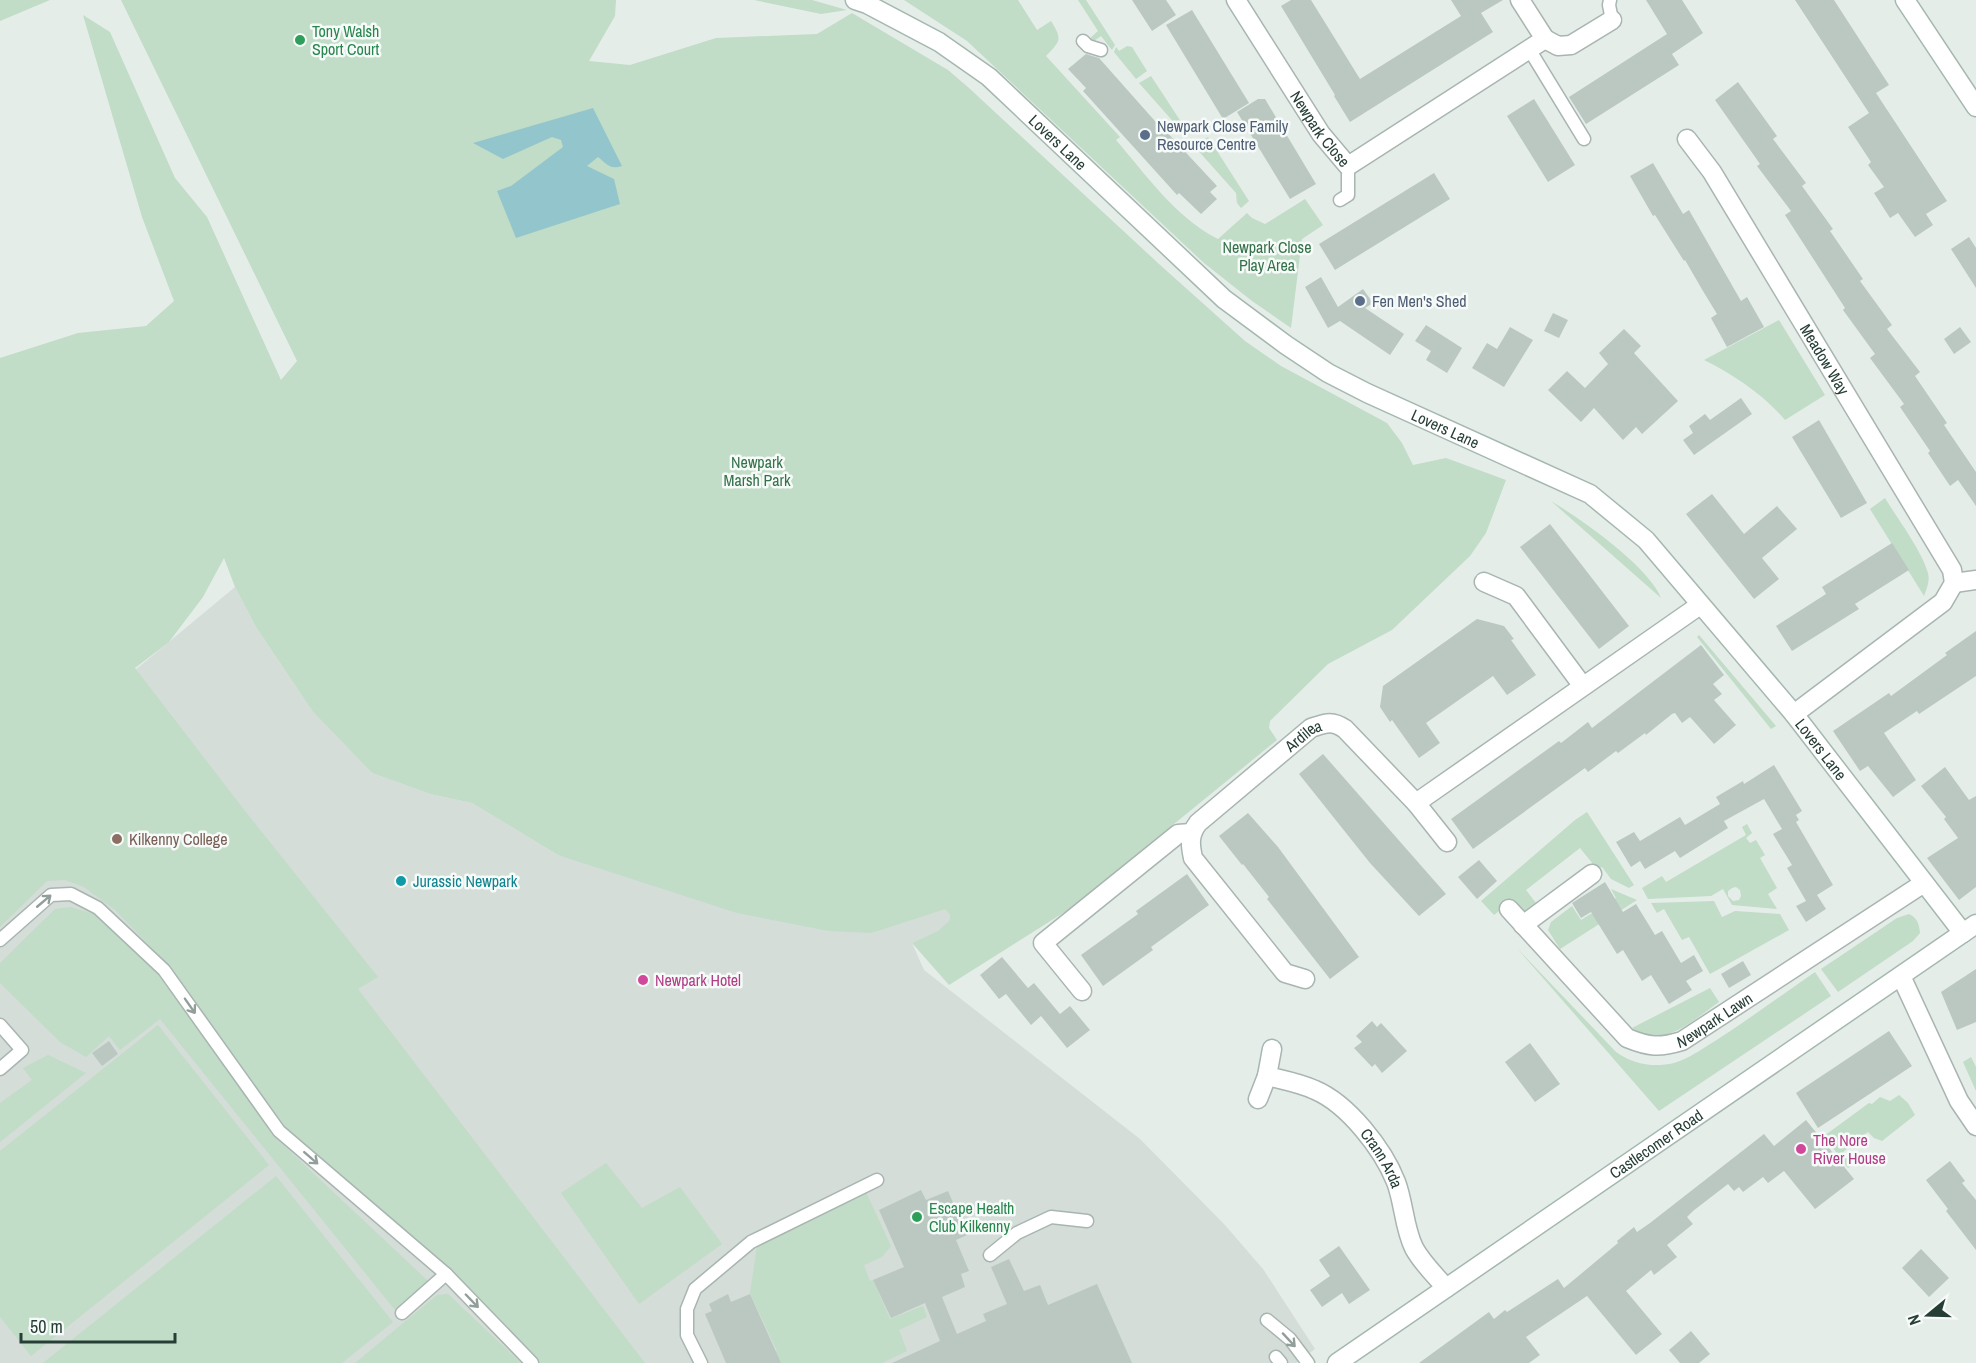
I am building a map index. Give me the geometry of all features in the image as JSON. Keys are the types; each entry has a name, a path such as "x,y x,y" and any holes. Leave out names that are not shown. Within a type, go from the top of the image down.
{"street":[{"name":"Newpark Close","path":"1237,0 1321,134 1348,166 1545,39"},
{"path":"1520,0 1545,39 1558,45 1571,45 1612,20"},
{"path":"1905,0 1976,108"},
{"name":"Lovers Lane","path":"864,1 939,42 989,77 1224,298 1286,345 1328,373 1358,388 1590,494 1646,540 1794,714 1924,883 1969,928"},
{"name":"Meadow Way","path":"1688,139 1712,172 1944,554 1952,570 1954,583"},
{"path":"1794,714 1943,602 1954,583 1976,580"},
{"path":"1484,582 1516,596 1582,685"},
{"path":"1416,803 1582,685 1700,605"},
{"name":"Ardilea","path":"1082,991 1043,943 1178,834 1191,833 1198,823 1311,728 1325,723 1337,723 1345,729 1416,803 1447,842"},
{"path":"1191,833 1190,846 1193,858 1285,973 1305,979"},
{"path":"1523,925 1592,874"},
{"name":"Newpark Lawn","path":"1509,909 1627,1038 1645,1045 1664,1047 1682,1041 1924,883"},
{"name":"Castlecomer Road","path":"1337,1363 1969,928"},
{"path":"1901,976 1959,1101 1975,1125"},
{"path":"1258,1099 1267,1076 1272,1049"},
{"name":"Crann Arda","path":"1267,1076 1317,1090 1347,1112 1362,1127 1382,1154 1396,1182 1414,1248 1446,1288"}],"lane":[{"path":"1610,0 1612,20"},
{"path":"1083,41 1088,46 1101,50"},
{"path":"1529,49 1584,139"},
{"path":"1340,200 1348,195 1348,166"},
{"path":"0,940 51,895 70,894 98,908 164,970 279,1131 446,1274 532,1363"},
{"path":"0,1025 22,1050 0,1069"},
{"path":"700,1363 687,1335 687,1309 695,1289 752,1242 877,1180"},
{"path":"990,1255 1017,1233 1051,1217 1087,1221"},
{"path":"402,1313 446,1274"},
{"path":"1267,1320 1290,1339 1308,1363"}],"shaded area":[{"path":"235,587 256,627 313,712 372,773 430,794 472,803 558,855 872,933 945,908 950,915 949,921 939,931 912,943 924,970 1140,1139 1224,1224 1263,1269 1315,1349 1296,1363 0,1363 0,603 111,690"}],"green space":[{"path":"0,0 50,0 0,21"},
{"name":"Newpark Marsh Park","path":"121,0 616,0 615,16 589,61 630,65 716,38 817,34 852,13 948,70 1245,341 1281,366 1387,423 1402,443 1413,465 1446,458 1506,480 1486,533 1470,556 1392,630 1328,664 1270,721 1269,728 1277,740 1071,908 949,985 912,943 938,931 949,921 950,915 945,909 872,933 829,931 737,913 558,855 472,803 430,794 372,773 313,712 256,627 235,587 224,558 203,597 169,642 135,668 245,811 378,977 358,989 645,1363 539,1363 448,1271 283,1129 168,965 115,910 84,887 65,880 47,881 0,927 0,358 78,333 146,326 174,301 142,217 83,15 110,32 175,178 207,217 281,380 297,361"},
{"path":"754,0 812,0 847,10 821,14"},
{"name":"Newpark Close Play Area","path":"904,0 1018,0 1037,30 1051,21 1057,32 1058,40 1046,56 1120,137 1116,140 1162,195 1188,219 1218,239 1247,213 1265,224 1305,199 1323,225 1302,239 1291,328 1204,263 967,41"},
{"path":"1078,0 1086,0 1115,45 1112,50 1101,36 1091,43 1088,40 1098,31"},
{"path":"1127,46 1132,47 1147,71 1136,79 1114,52 1116,47 1119,51"},
{"path":"1151,76 1189,134 1186,136 1139,83"},
{"path":"1208,137 1249,201 1241,208 1237,203 1236,193 1195,147"},
{"path":"1779,320 1825,395 1785,420 1748,386 1704,360"},
{"path":"1885,498 1925,564 1929,579 1924,596 1870,509"},
{"path":"1551,501 1596,531 1628,558 1654,585 1661,598"},
{"path":"1699,635 1776,726 1771,729 1697,637"},
{"path":"1587,812 1634,885 1629,888 1611,879 1602,867 1597,869 1580,848 1526,890 1536,903 1522,914 1512,901 1494,915 1481,901"},
{"path":"1747,824 1752,833 1746,838 1750,843 1756,840 1765,855 1760,858 1777,888 1768,894 1777,909 1732,905 1723,889 1711,896 1648,899 1642,888 1662,876 1666,882 1746,835 1742,827","holes":["1736,887 1740,890 1739,900 1733,901 1728,896 1728,891 1732,888"]},
{"path":"1611,889 1637,900 1560,949 1548,930 1551,922 1572,906 1581,920 1616,898"},
{"path":"1714,901 1722,917 1735,911 1780,914 1789,930 1710,974 1689,937 1682,940 1664,909 1657,913 1651,903"},
{"path":"71,907 94,914 158,974 278,1140 428,1281 395,1310 160,1019 120,1050 109,1036 86,1057 60,1042 0,983 0,963 55,909"},
{"path":"1909,914 1916,920 1920,930 1913,941 1838,992 1821,969 1897,918"},
{"path":"1516,947 1616,1052 1643,1064 1674,1063 1690,1056 1815,972 1831,996 1659,1111"},
{"path":"1710,988 1719,1002 1689,1024 1665,1035 1653,1037 1642,1035 1632,1028"},
{"path":"158,1025 269,1165 31,1356 0,1317 0,1151"},
{"path":"48,1055 86,1073 0,1142 0,1103 32,1080 23,1068"},
{"path":"1971,1057 1976,1067 1976,1091 1963,1062"},
{"path":"1899,1095 1908,1103 1915,1115 1882,1141 1874,1138 1868,1132 1843,1152 1853,1165 1848,1168 1824,1136 1869,1103 1872,1104 1880,1097 1890,1101"},
{"path":"606,1163 642,1208 680,1187 722,1244 639,1304 561,1193"},
{"path":"276,1176 393,1322 342,1363 43,1363"},
{"path":"866,1192 891,1246 882,1257 864,1265 870,1281 873,1280 890,1319 923,1306 927,1317 899,1330 907,1351 882,1363 778,1363 760,1359 777,1351 750,1293 757,1246"},
{"path":"448,1294 521,1363 355,1363 437,1295"}],"water":[{"path":"593,108 622,166 612,167 598,157 587,166 614,179 620,204 516,238 497,191 511,186 563,147 561,140 552,137 503,159 473,143"}],"building":[{"path":"1132,0 1166,0 1176,15 1152,31"},
{"path":"1291,0 1311,0 1360,79 1461,16 1451,0 1503,0 1481,13 1493,32 1350,122 1281,6"},
{"path":"1646,0 1682,0 1703,33 1672,54 1679,65 1586,124 1569,97 1667,34"},
{"path":"1795,0 1834,0 1889,85 1876,93 1947,201 1926,214 1933,225 1915,237 1898,213 1890,218 1874,193 1884,187 1868,165 1871,162 1848,127 1869,113"},
{"path":"1192,10 1249,103 1223,119 1166,25"},
{"path":"1086,54 1099,58 1162,129 1217,186 1210,192 1217,199 1201,214 1179,193 1177,195 1083,91 1086,88 1068,69"},
{"path":"1738,82 1777,136 1773,139 1806,183 1802,186 1833,229 1830,231 1863,279 1860,281 1892,325 1887,329 1920,372 1915,376 1947,423 1944,425 1976,472 1976,506 1958,480 1950,486 1928,453 1930,451 1900,407 1904,404 1870,358 1875,354 1843,310 1845,308 1785,215 1791,211 1757,166 1760,164 1715,100"},
{"path":"1258,99 1265,99 1316,184 1290,199 1237,112"},
{"path":"1534,99 1575,165 1548,182 1507,116"},
{"path":"1653,163 1683,214 1689,210 1741,301 1747,297 1764,327 1727,347 1711,318 1717,314 1685,260 1655,215 1653,216 1630,176"},
{"path":"1434,173 1450,199 1335,270 1319,244"},
{"path":"1969,237 1976,248 1976,288 1951,249"},
{"path":"1321,277 1338,307 1363,289 1373,303 1365,308 1404,334 1390,355 1340,321 1328,328 1305,287"},
{"path":"1553,313 1568,320 1559,338 1544,331"},
{"path":"1426,325 1462,348 1447,373 1426,360 1431,351 1415,341"},
{"path":"1510,327 1533,340 1504,387 1472,368 1487,343 1497,349"},
{"path":"1960,327 1971,342 1954,354 1944,339"},
{"path":"1624,329 1641,346 1634,353 1678,401 1642,434 1636,427 1623,440 1594,408 1581,422 1548,390 1567,371 1585,388 1608,364 1599,353"},
{"path":"1741,398 1752,414 1694,455 1683,440 1693,433 1689,426 1705,414 1710,420"},
{"path":"1819,420 1867,503 1841,518 1792,437"},
{"path":"1712,494 1744,534 1777,506 1797,529 1762,558 1779,579 1754,599 1686,514"},
{"path":"1550,524 1629,626 1599,649 1520,547"},
{"path":"1892,543 1909,570 1855,604 1859,609 1792,651 1776,626 1826,594 1822,587"},
{"path":"1477,619 1504,626 1536,675 1507,695 1493,676 1426,723 1440,743 1419,758 1380,707 1383,686"},
{"path":"1976,631 1976,676 1919,714 1917,711 1884,733 1916,780 1893,797 1868,766 1860,771 1833,731 1889,693 1891,696"},
{"path":"1701,645 1724,675 1713,684 1722,694 1714,700 1736,725 1714,744 1690,717 1682,723 1675,713 1672,714 1646,735 1645,733 1618,753 1616,751 1588,772 1585,768 1473,849 1451,819 1588,722 1592,728"},
{"path":"1323,754 1446,894 1419,916 1370,863 1299,774"},
{"path":"1774,765 1802,811 1796,815 1799,820 1796,822 1833,885 1817,895 1826,909 1806,922 1796,906 1806,901 1787,868 1792,865 1773,834 1782,829 1764,799 1724,821 1728,828 1680,858 1675,851 1645,869 1640,861 1631,867 1616,842 1634,832 1640,841 1680,817 1685,825 1720,804 1716,797 1743,781 1744,784"},
{"path":"1945,767 1969,800 1976,796 1976,887 1959,900 1927,858 1958,838 1944,819 1946,817 1921,786"},
{"path":"1248,813 1278,847 1359,957 1330,979 1267,899 1269,897 1219,836"},
{"path":"1479,860 1497,881 1477,899 1458,877"},
{"path":"1187,874 1209,905 1151,947 1153,950 1103,986 1081,955 1138,914 1136,911"},
{"path":"1605,882 1623,912 1636,904 1655,935 1662,931 1681,963 1694,955 1703,971 1686,981 1692,990 1669,1004 1651,975 1642,981 1623,950 1617,954 1591,912 1581,918 1572,903"},
{"path":"1002,957 1028,988 1034,983 1060,1014 1070,1006 1090,1030 1067,1048 1041,1016 1031,1025 1006,994 999,999 980,975"},
{"path":"1743,961 1751,975 1729,988 1721,974"},
{"path":"1976,969 1976,1022 1957,1030 1941,992"},
{"path":"1372,1021 1377,1027 1381,1023 1407,1051 1382,1073 1375,1064 1372,1067 1354,1048 1362,1042 1356,1036"},
{"path":"1889,1031 1912,1066 1818,1128 1796,1093"},
{"path":"109,1041 118,1054 102,1066 92,1053"},
{"path":"1530,1043 1560,1084 1535,1102 1505,1062"},
{"path":"1806,1120 1854,1179 1815,1209 1784,1171 1768,1183 1763,1177 1743,1192 1739,1187 1734,1191 1728,1184 1693,1211 1687,1217 1693,1224 1667,1245 1677,1257 1654,1275 1651,1270 1626,1291 1662,1334 1636,1355 1587,1296 1526,1337 1540,1355 1529,1363 1419,1363 1489,1312 1494,1319 1505,1310 1507,1312 1558,1279 1564,1288 1634,1227 1637,1232 1650,1223 1764,1134 1774,1146"},
{"path":"1950,1161 1965,1181 1962,1183 1976,1200 1976,1250 1926,1180"},
{"path":"921,1190 926,1200 948,1191 967,1235 956,1240 969,1271 961,1274 965,1287 942,1297 957,1334 986,1321 983,1314 1007,1304 991,1267 1009,1259 1024,1291 1040,1285 1048,1305 1097,1284 1132,1363 892,1363 940,1341 925,1303 891,1318 873,1280 904,1267 879,1210"},
{"path":"1339,1246 1370,1290 1349,1304 1342,1293 1322,1307 1310,1290 1330,1276 1319,1260"},
{"path":"1921,1249 1949,1278 1929,1297 1902,1268"},
{"path":"728,1294 731,1302 750,1294 781,1363 726,1363 705,1314 712,1311 709,1304"},
{"path":"1691,1331 1710,1354 1699,1363 1680,1363 1669,1350"}],"place":[{"name":"Tony Walsh Sport Court","path":"300,40"},
{"name":"Newpark Close Family Resource Centre","path":"1145,135"},
{"name":"Fen Men's Shed","path":"1360,301"},
{"name":"Kilkenny College","path":"117,839"},
{"name":"Jurassic Newpark","path":"401,881"},
{"name":"Newpark Hotel","path":"643,980"},
{"name":"The Nore River House","path":"1801,1149"},
{"name":"Escape Health Club Kilkenny","path":"917,1217"}]}
